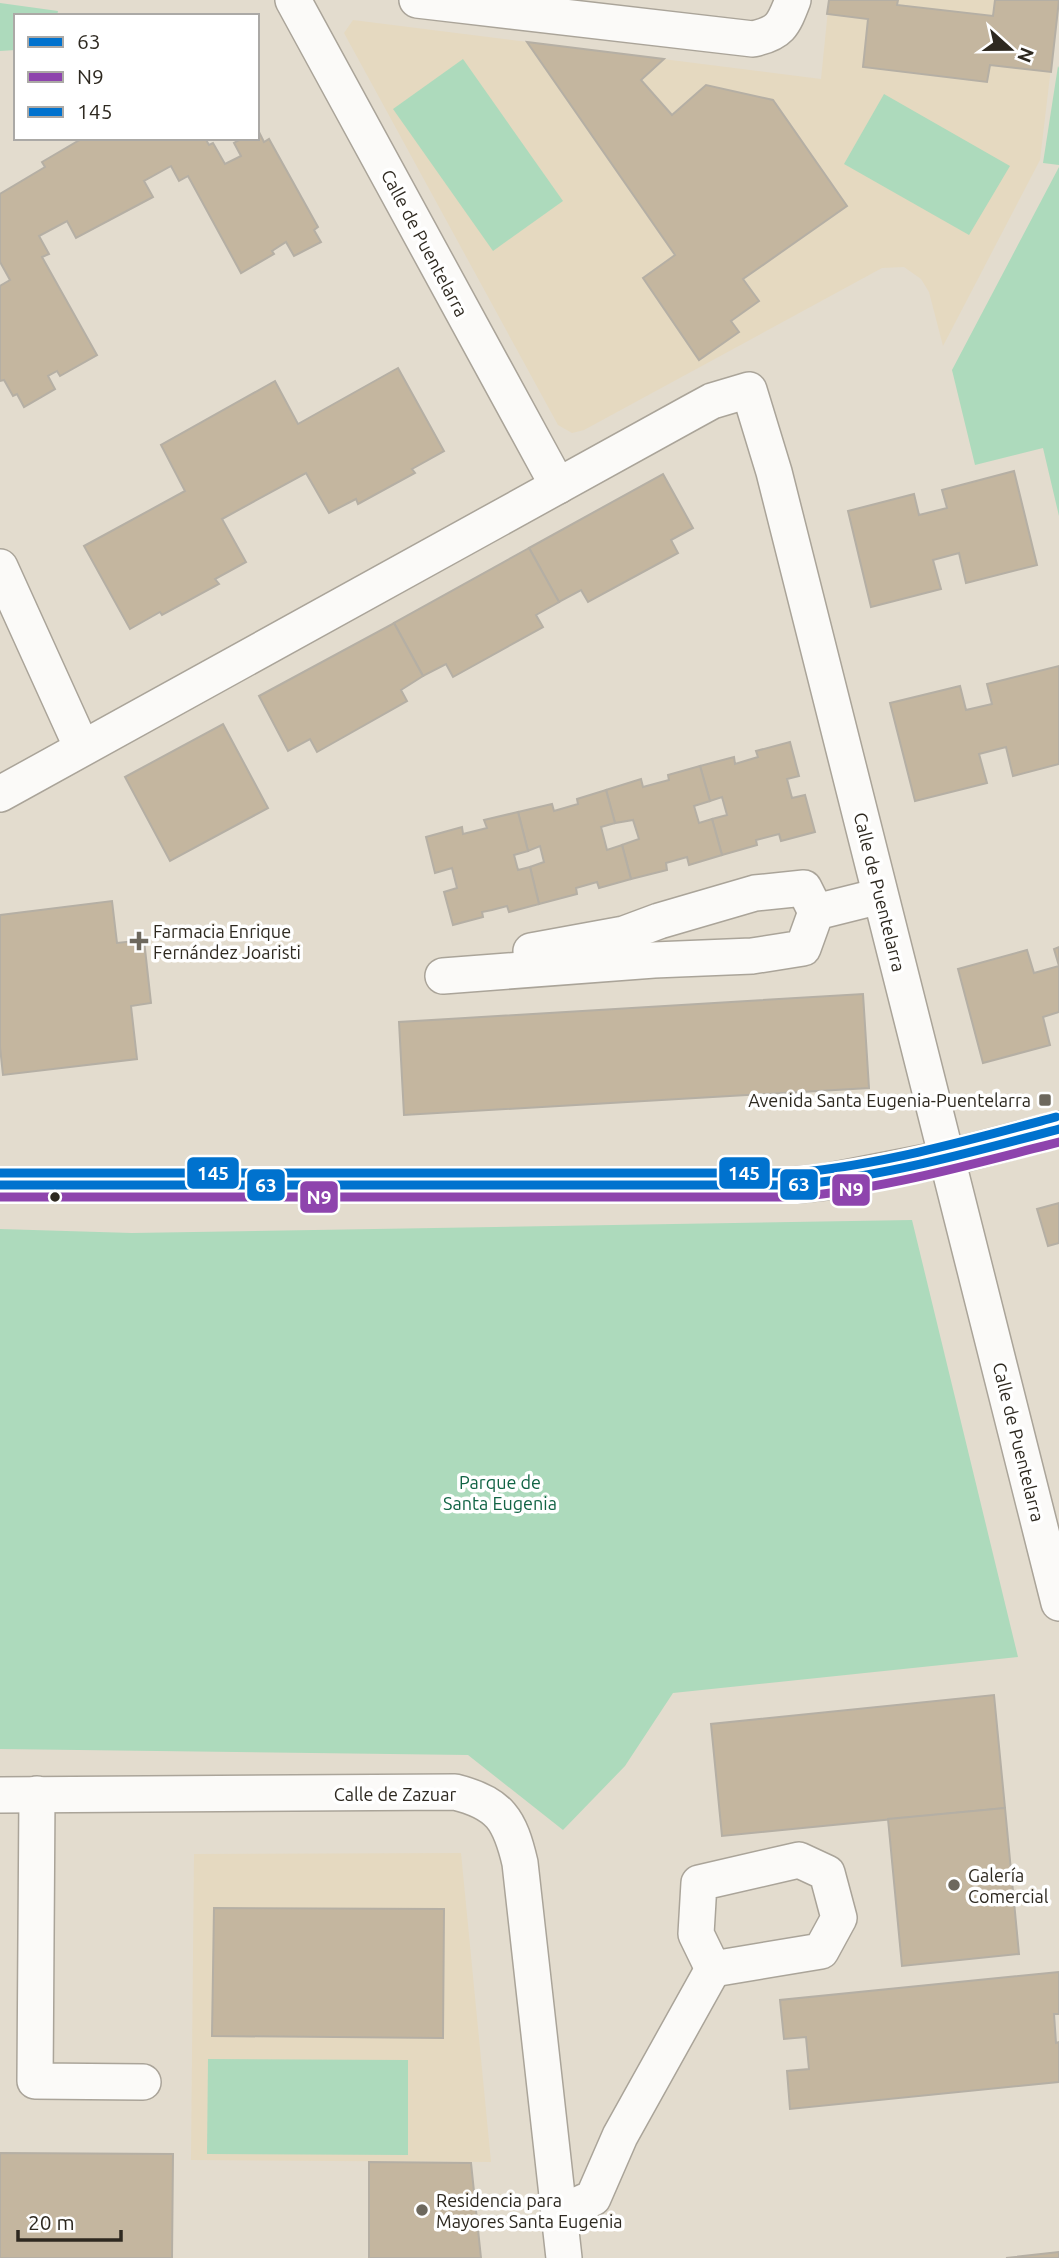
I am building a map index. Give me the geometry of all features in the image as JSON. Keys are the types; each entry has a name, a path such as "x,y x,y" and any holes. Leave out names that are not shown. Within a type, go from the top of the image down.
{"street":[{"name":"Calle de Puentelarra","path":"293,0 558,485"},
{"path":"417,0 753,39 771,35 784,22 793,0"},
{"name":"Calle de Puentelarra","path":"0,794 712,401 749,390 774,472 1059,1603"},
{"path":"0,567 82,748"},
{"path":"804,888 816,912 803,948 752,956 444,970 624,934 659,921 755,894 804,888"},
{"path":"816,912 880,896"},
{"path":"0,1185 796,1185 825,1182 948,1158 1059,1129"},
{"name":"Calle de Zazuar","path":"0,1795 455,1792 479,1798 500,1814 514,1837 520,1863 564,2258"},
{"path":"37,1794 35,2081 144,2082"},
{"path":"559,2213 593,2198 620,2136 713,1969"}],"shaded area":[{"path":"829,0 1059,0 1040,160 943,346 929,292 921,279 904,267 882,268 584,430 572,433 558,425 344,33 353,20 821,79"},
{"path":"461,1853 491,2162 191,2160 194,1854"}],"green space":[{"path":"0,3 58,11 57,14 14,14 14,50 0,51"},
{"path":"463,59 563,201 493,251 393,109"},
{"path":"1058,66 1059,68 1059,165 1043,163"},
{"path":"884,94 1010,166 969,235 844,164"},
{"path":"1059,167 1059,516 1043,448 975,465 952,370"},
{"name":"Parque de Santa Eugenia","path":"912,1220 1018,1657 673,1693 625,1766 563,1830 468,1755 0,1749 0,1229 132,1233"},
{"path":"208,2059 408,2060 408,2155 207,2154"}],"building":[{"path":"829,0 898,0 897,5 993,16 995,0 1059,0 1051,72 990,65 987,82 863,67 868,19 827,14"},
{"path":"527,42 664,59 641,80 672,115 706,85 773,100 847,206 743,279 759,301 731,321 739,332 699,360 643,278 675,255"},
{"path":"259,132 264,142 269,139 318,227 314,230 321,242 294,256 286,242 272,251 274,254 241,273 188,176 179,181 171,166 144,181 153,197 76,238 67,221 39,236 49,254 42,257 97,355 60,376 57,371 48,376 55,389 24,407 17,394 13,396 4,380 0,381 0,286 10,280 0,262 0,194 45,167 42,162 80,140 206,140 209,145 213,143 225,164 241,156 234,143 239,140 259,140"},
{"path":"398,368 444,451 412,469 415,473 358,504 356,499 329,513 306,473 222,519 246,562 215,579 219,584 130,629 84,546 185,491 161,445 275,381 298,424"},
{"path":"1014,471 1037,565 966,583 959,553 933,560 941,589 871,607 848,511 914,494 919,515 947,508 942,490"},
{"path":"663,474 693,528 671,540 678,553 588,602 581,590 559,602 529,548"},
{"path":"529,548 559,602 536,615 543,627 453,677 446,664 423,676 394,623"},
{"path":"394,623 423,676 401,690 407,701 317,752 310,739 288,751 259,696"},
{"path":"1059,666 1059,764 1013,776 1006,747 979,754 987,783 915,801 890,703 960,686 966,710 992,704 987,684"},
{"path":"223,724 268,808 170,861 125,777"},
{"path":"790,742 799,776 787,779 792,798 805,795 815,832 781,841 779,834 756,840 757,845 722,855 712,819 727,815 722,797 710,801 700,766 734,757 735,764 758,757 756,751"},
{"path":"700,766 710,801 694,806 699,823 712,819 722,855 689,865 687,857 666,863 667,870 631,879 622,845 639,839 633,820 615,823 606,790 641,779 643,787 669,780 668,775"},
{"path":"606,790 615,823 601,827 607,850 622,845 631,879 599,888 597,882 576,888 577,894 539,904 530,867 544,862 540,846 528,851 518,812 552,804 554,811 578,804 577,799"},
{"path":"518,812 528,851 514,855 518,870 530,867 539,904 509,912 507,906 482,912 483,917 453,925 444,892 457,888 452,868 435,873 426,837 462,827 463,834 487,828 484,820"},
{"path":"112,901 117,943 144,940 151,1003 131,1006 137,1059 3,1075 0,1047 0,915"},
{"path":"1059,947 1059,966 1054,949"},
{"path":"1027,950 1034,973 1059,966 1059,1012 1043,1017 1050,1045 983,1063 958,969"},
{"path":"863,994 869,1088 404,1115 399,1022"},
{"path":"1059,1203 1059,1243 1048,1246 1037,1209"},
{"path":"994,1695 1005,1808 722,1836 711,1724"},
{"name":"Galería Comercial","path":"1005,1808 1019,1954 902,1966 888,1819"},
{"path":"214,1908 444,1909 443,2038 212,2036"},
{"path":"1059,1972 1059,2014 1054,2014 1056,2043 1059,2042 1059,2082 790,2109 787,2071 809,2069 806,2037 784,2039 780,2000"},
{"path":"0,2153 173,2154 172,2258 0,2258"},
{"name":"Residencia para Mayores Santa Eugenia","path":"369,2162 471,2163 481,2258 369,2258"},
{"path":"1059,2252 1059,2258 1006,2258"}],"transit line":[{"name":"145","path":"0,1173 795,1173 894,1157 1056,1117"},
{"name":"63","path":"0,1185 796,1185 896,1169 1059,1129"},
{"name":"N9","path":"0,1197 797,1197 896,1181 1059,1142"}],"place":[{"name":"Farmacia Enrique Fernández Joaristi","path":"139,941"},
{"name":"Avenida Santa Eugenia-Puentelarra","path":"1045,1100"},
{"name":"Galería Comercial","path":"954,1885"},
{"name":"Residencia para Mayores Santa Eugenia","path":"422,2210"}]}
